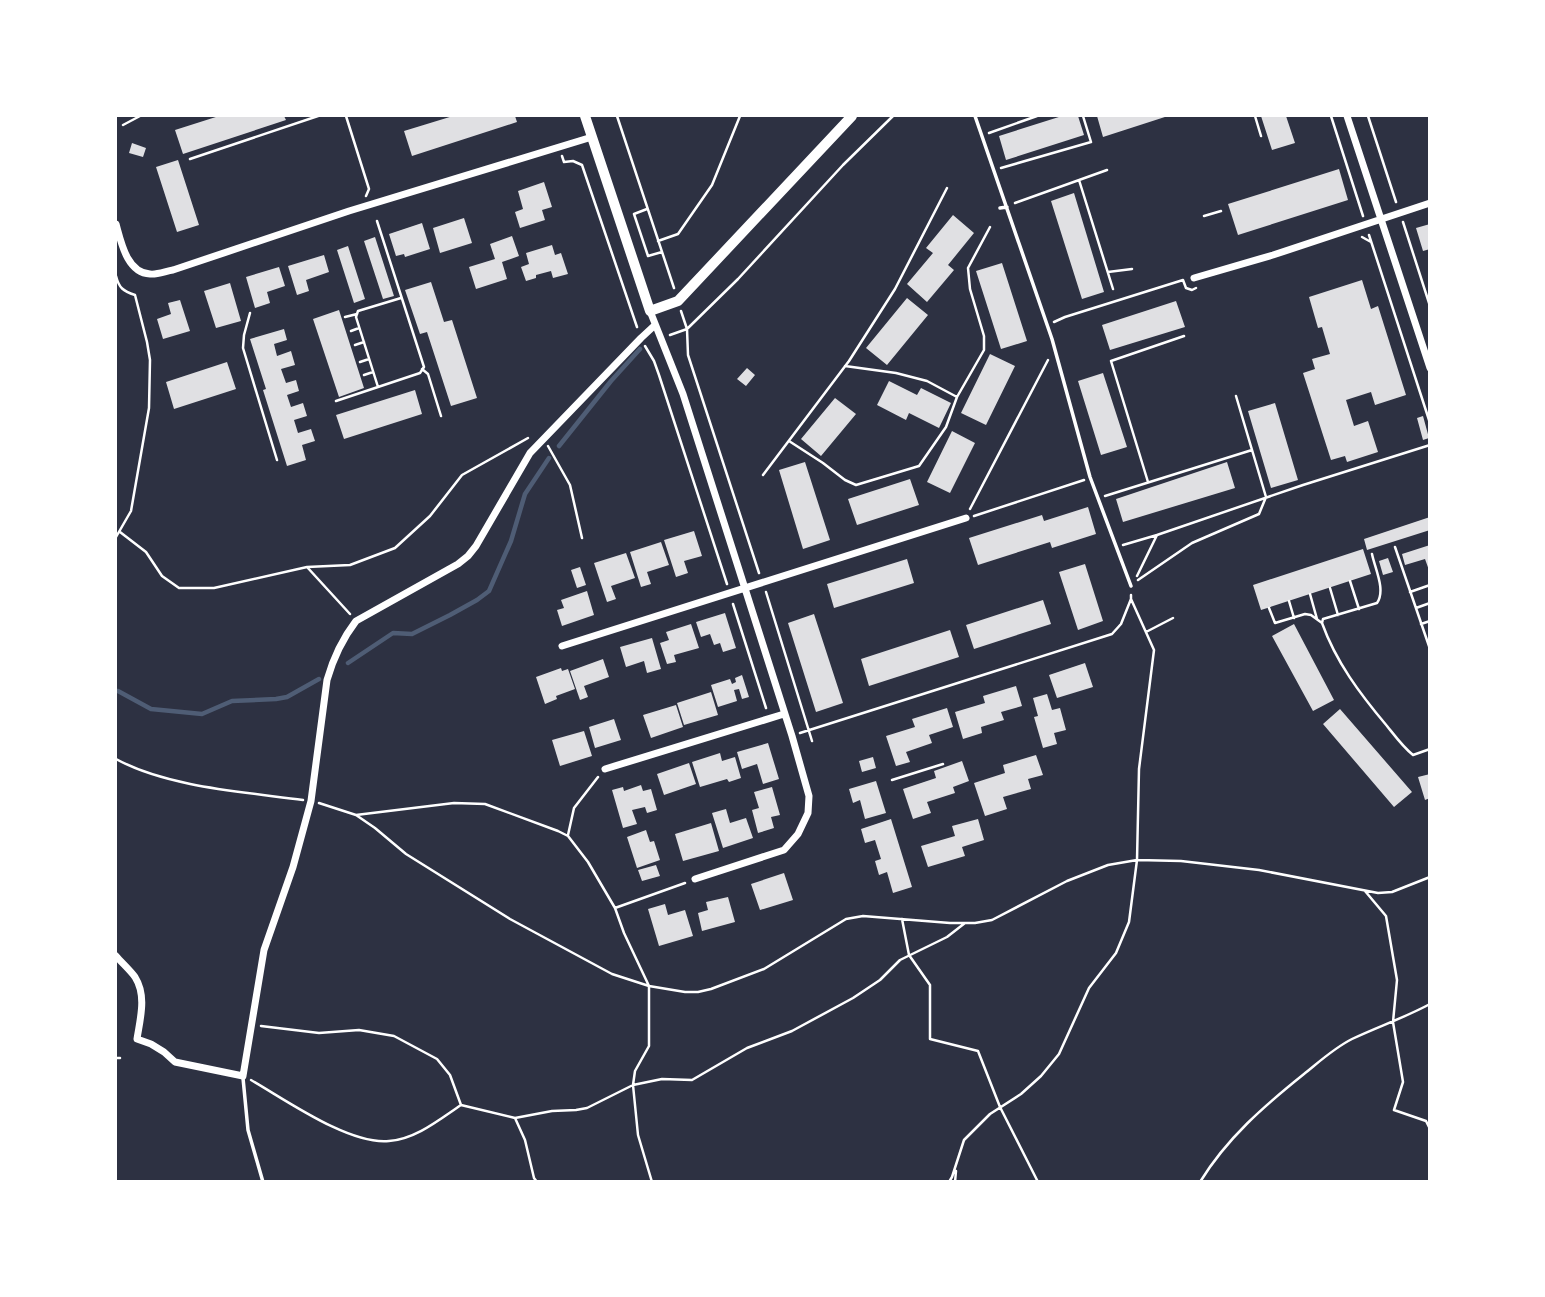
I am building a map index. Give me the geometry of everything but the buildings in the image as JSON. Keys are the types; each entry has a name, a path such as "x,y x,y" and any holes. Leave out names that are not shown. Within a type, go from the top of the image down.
{"main road":[{"path":"585,116 650,312 678,301 852,116"}],"street":[{"path":"1347,116 1430,368"},
{"path":"116,224 124,253 136,270 150,274 173,270 368,205 593,137"},
{"path":"1194,278 1430,203"},
{"path":"650,312 683,394 809,796 808,813 798,834 784,850 695,879"},
{"path":"116,956 134,976 141,989 142,1004 137,1039 164,1052 175,1062 243,1076 264,950 293,867 311,801 327,680 332,663 349,630 356,621 468,556 523,462 543,438 656,326"},
{"path":"562,646 966,519"},
{"path":"605,769 784,714"}],"lane":[{"path":"975,116 1052,339 1090,477 1131,586"},
{"path":"999,208 1007,206"},
{"path":"243,1076 248,1130 262,1181"}],"path":[{"path":"123,125 141,116"},
{"path":"190,159 318,116"},
{"path":"346,116 369,189 366,196 368,205"},
{"path":"617,116 687,329 688,355 812,741"},
{"path":"658,241 678,234 712,185 740,116"},
{"path":"687,329 893,116"},
{"path":"982,136 1037,116"},
{"path":"994,169 1091,142 1083,116"},
{"path":"1255,116 1261,136"},
{"path":"1331,116 1430,424"},
{"path":"559,146 564,162 573,161 582,166 641,338 660,375 770,719"},
{"path":"1007,206 1107,170"},
{"path":"1079,180 1113,289"},
{"path":"763,475 845,366 895,289 947,188"},
{"path":"647,209 634,214 648,256 662,252"},
{"path":"1204,216 1221,211"},
{"path":"336,401 420,373 424,367 377,221"},
{"path":"789,441 856,485 919,467 946,427 957,397 984,350 984,336 970,289 968,268 990,227"},
{"path":"1108,272 1132,269"},
{"path":"116,276 119,287 135,295 149,360 149,408 131,511 116,537"},
{"path":"378,387 356,317 358,310 401,298"},
{"path":"250,313 243,348 277,460"},
{"path":"345,317 357,314"},
{"path":"351,331 359,328"},
{"path":"1148,482 1111,361 1184,336"},
{"path":"355,345 364,342"},
{"path":"360,362 369,359"},
{"path":"845,366 896,373 927,381 957,397"},
{"path":"422,369 428,374 441,416"},
{"path":"365,375 373,372"},
{"path":"1131,586 1192,543 1259,514 1266,497 1236,396"},
{"path":"120,532 146,552 162,576 179,588 214,588 307,568 350,565 396,548 430,516 463,475 534,435"},
{"path":"543,438 570,485 582,538"},
{"path":"1117,547 1430,445"},
{"path":"1098,498 1253,450"},
{"path":"966,519 1090,477"},
{"path":"792,736 1112,634 1121,624 1131,599 1131,586 1157,536"},
{"path":"1395,547 1430,649"},
{"path":"1321,623 1323,619 1377,603 1380,599 1381,589 1371,554"},
{"path":"307,568 356,621"},
{"path":"1350,581 1359,609"},
{"path":"1410,592 1430,585"},
{"path":"1330,588 1338,615"},
{"path":"1310,594 1317,619"},
{"path":"949,1181 953,1177 964,1140 990,1114 1021,1094 1041,1076 1059,1054 1090,988 1116,953 1129,922 1137,860 1139,769 1154,650 1131,599"},
{"path":"1289,601 1294,618"},
{"path":"1416,608 1430,603"},
{"path":"1269,608 1275,623 1305,614 1317,619 1351,682 1408,751 1413,755 1430,750"},
{"path":"1146,632 1173,618"},
{"path":"1421,624 1430,621"},
{"path":"116,759 155,776 339,808 356,815 406,854 510,919 612,974 649,986 685,992 711,989 764,969 846,919 863,916 965,923 992,920 1068,881 1108,865 1137,860 1181,861 1259,870 1378,893 1392,892 1430,877"},
{"path":"892,780 943,764"},
{"path":"568,836 574,808 605,769"},
{"path":"356,815 454,803 485,804 568,836 588,862 615,908 649,986 649,1046 635,1072 633,1085 638,1135 652,1181"},
{"path":"615,908 695,879"},
{"path":"1365,891 1385,916 1397,980 1393,1022 1403,1082 1394,1110 1426,1121 1430,1129"},
{"path":"902,919 909,955 930,985 930,1039 978,1051 1000,1107 1038,1181"},
{"path":"243,1076 328,1124 372,1140 403,1138 424,1129 461,1105 515,1118 587,1108 633,1085 662,1079 692,1080 747,1048 792,1031 853,998 880,980 900,960 947,937 965,923"},
{"path":"1200,1181 1232,1139 1272,1100 1336,1049 1430,1004"},
{"path":"251,1024 319,1033 359,1030 394,1036 437,1059 450,1075 461,1105"},
{"path":"515,1118 525,1140 537,1181"},
{"path":"955,1181 958,1160"}],"waterway":[{"path":"559,446 640,349"},
{"path":"348,663 393,633 412,634 489,591 511,541 525,494 549,458"},
{"path":"116,691 151,709 202,714 232,701 287,697 319,679"}]}
